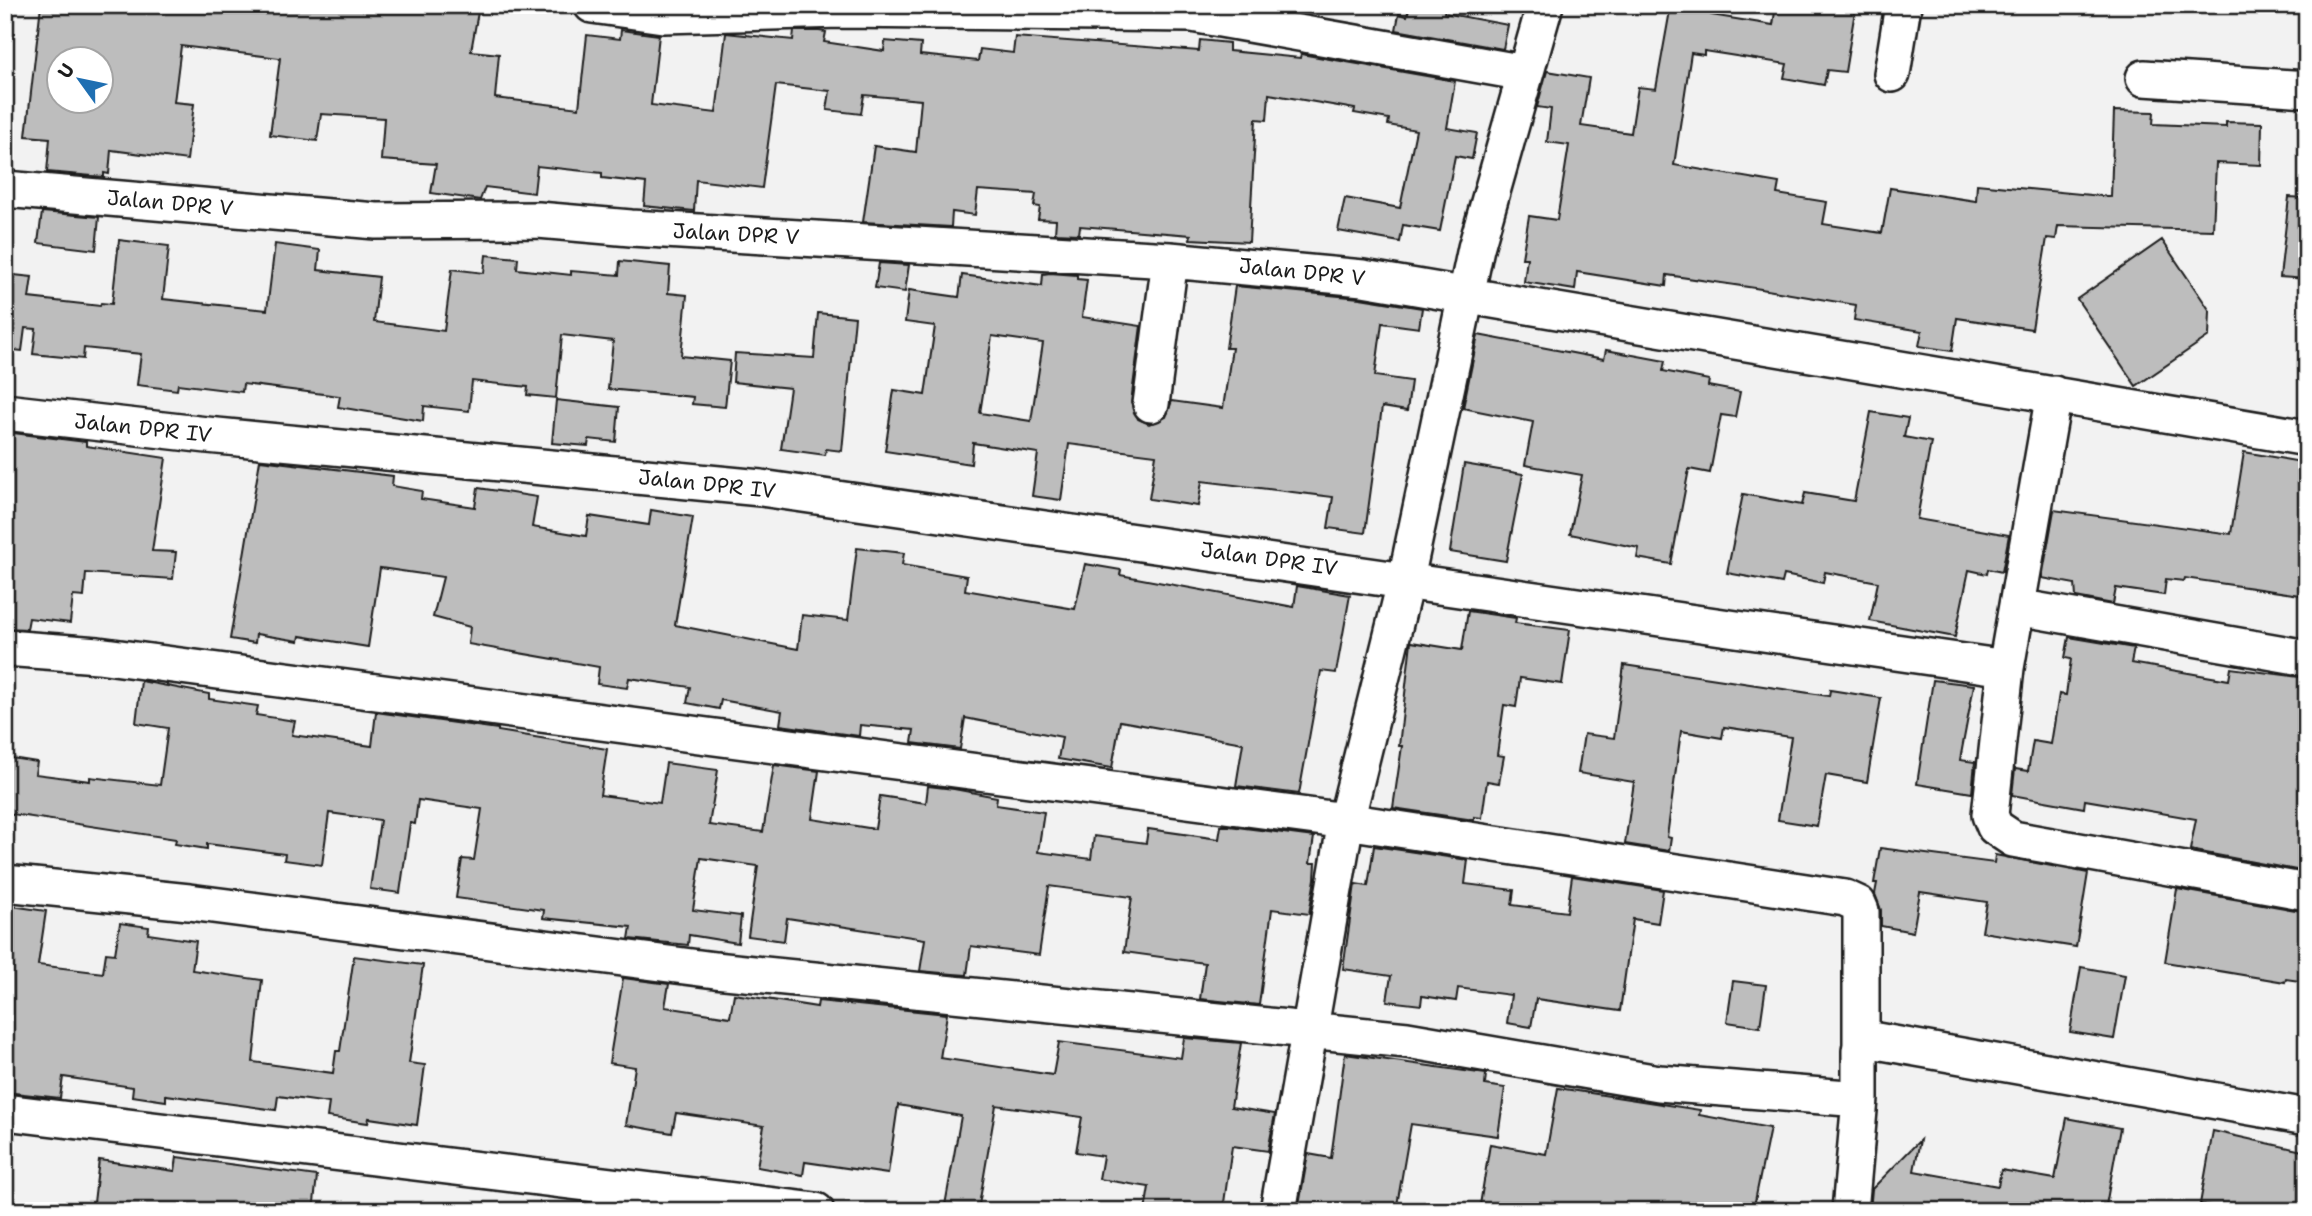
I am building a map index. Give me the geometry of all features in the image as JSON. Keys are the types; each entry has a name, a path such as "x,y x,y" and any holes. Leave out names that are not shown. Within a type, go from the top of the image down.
{"street":[{"path":"592,5 663,15 841,8 1193,10 1525,73"},
{"path":"1278,1211 1346,821 1406,579 1476,248 1545,5"},
{"path":"1892,74 1903,5"},
{"path":"2144,78 2307,89"},
{"name":"Jalan DPR V","path":"5,189 376,221 538,220 631,228 1170,260 1363,278 2307,438"},
{"path":"1151,404 1170,260"},
{"path":"2054,394 2006,668 1990,815 1995,827 2004,836 2307,892"},
{"name":"Jalan DPR IV","path":"5,412 234,438 761,488 1406,579 2006,668"},
{"path":"2017,607 2307,658"},
{"path":"5,648 98,655 1346,821 1852,900 1861,911 1863,942 1860,1099 1850,1211"},
{"path":"5,883 189,902 715,970 1407,1040 1659,1083 1860,1099"},
{"path":"1861,1045 1871,1040 2307,1117"},
{"path":"5,1112 816,1211"}],"building":[{"path":"41,5 118,5 155,9 155,5 439,5 478,12 471,51 499,54 495,98 579,108 587,35 620,39 621,30 659,35 651,105 716,113 726,33 793,40 794,31 819,31 826,32 824,42 884,51 885,41 921,44 920,55 978,61 980,49 1013,53 1015,37 1199,51 1200,40 1229,43 1229,51 1300,58 1301,54 1455,81 1447,128 1477,133 1472,159 1455,156 1440,231 1403,225 1400,242 1338,231 1345,198 1400,208 1416,130 1388,125 1389,119 1354,113 1355,109 1269,94 1267,120 1256,119 1249,242 1190,239 1191,235 1080,226 1079,234 1055,233 1056,220 1038,219 1040,207 1034,206 1036,194 978,190 975,215 952,212 951,227 863,222 874,146 916,152 921,100 864,95 861,114 827,110 830,91 776,85 762,188 696,180 694,211 644,206 646,183 602,178 602,173 537,166 534,193 485,187 480,200 431,193 436,164 381,160 384,118 321,114 317,141 270,135 280,58 181,46 174,102 194,104 187,160 111,150 109,174 104,173 104,177 47,172 50,138 26,136"},
{"path":"1410,5 1446,5 1444,13 1508,25 1503,49 1396,30 1399,14 1407,16"},
{"path":"1671,5 1713,5 1711,15 1773,25 1776,5 1856,5 1845,72 1827,70 1824,85 1784,78 1787,64 1704,51 1704,55 1691,53 1674,165 1779,183 1777,194 1827,202 1823,224 1882,233 1890,188 1976,201 1977,184 2111,197 2114,111 2154,112 2153,124 2226,127 2226,122 2262,123 2261,165 2216,163 2213,230 2058,226 2056,239 2047,238 2032,329 1957,318 1952,351 1919,346 1922,331 1854,320 1856,305 1755,288 1667,275 1666,286 1577,272 1575,290 1524,282 1527,258 1522,258 1529,216 1557,220 1569,145 1547,142 1551,109 1537,107 1547,71 1589,78 1581,126 1631,133 1638,87 1656,89"},
{"path":"2289,197 2307,198 2307,279 2280,277"},
{"path":"42,212 99,217 96,250 38,243"},
{"path":"119,240 169,246 163,299 267,310 275,244 320,250 318,270 379,277 374,322 444,331 452,269 484,273 486,255 518,258 517,269 571,275 571,271 619,275 620,261 670,266 668,293 687,295 681,356 730,361 725,407 692,404 693,397 608,389 613,341 562,335 556,398 527,395 528,387 472,381 469,411 424,406 423,421 338,407 340,396 243,384 242,392 178,384 177,390 137,385 141,354 84,348 83,359 33,354 36,329 25,328 22,351 5,349 5,274 32,277 29,298 100,306 101,303 112,304"},
{"path":"2162,240 2210,311 2209,336 2136,386 2077,299"},
{"path":"879,263 909,265 905,292 875,288"},
{"path":"1043,274 1077,275 1077,279 1087,280 1082,317 1141,326 1131,402 1138,419 1149,424 1166,417 1172,401 1223,408 1232,348 1226,348 1235,286 1360,298 1422,308 1419,328 1382,323 1375,376 1411,381 1407,411 1382,407 1365,533 1328,528 1333,497 1202,481 1198,506 1149,499 1156,455 1069,444 1061,500 1032,496 1038,453 973,443 971,464 885,451 894,390 925,395 935,326 905,322 909,290 959,297 962,275 1042,286","holes":["992,336 1043,343 1031,421 980,413"]},
{"path":"818,313 855,317 842,451 826,449 825,455 781,449 790,388 733,382 735,353 814,358"},
{"path":"1478,335 1604,359 1606,350 1665,361 1663,371 1709,380 1708,386 1740,392 1735,417 1721,415 1710,473 1689,469 1671,564 1637,558 1639,548 1570,534 1582,475 1525,465 1533,422 1463,408"},
{"path":"556,400 619,407 616,442 589,439 588,446 552,443"},
{"path":"1871,412 1908,418 1904,437 1931,442 1917,519 2009,535 2002,572 1988,569 1987,574 1969,570 1955,637 1870,621 1878,582 1825,572 1823,583 1784,575 1782,583 1727,573 1743,494 1802,505 1805,493 1854,501"},
{"path":"5,432 86,442 86,446 166,458 152,551 176,552 173,579 86,573 84,597 73,596 70,623 29,618 27,629 5,628 8,523 5,523"},
{"path":"2244,452 2307,463 2307,596 2185,578 2184,581 2166,579 2164,595 2116,588 2113,604 2076,597 2075,584 2042,578 2054,510 2231,534"},
{"path":"260,460 393,476 392,486 422,491 421,499 475,507 478,488 537,497 532,527 586,536 589,516 649,525 651,510 693,517 675,625 798,649 802,615 848,620 857,548 904,553 902,565 967,576 965,590 1075,609 1085,564 1121,570 1120,575 1294,607 1297,586 1350,595 1336,673 1321,671 1299,794 1236,786 1243,743 1120,721 1112,768 1058,759 1062,737 965,718 960,749 912,743 914,730 860,725 859,736 780,725 782,711 721,700 719,709 687,703 690,687 629,678 627,688 597,684 599,667 468,644 470,627 433,617 443,577 380,568 368,647 300,636 299,641 256,634 255,643 230,639"},
{"path":"1464,464 1523,474 1506,561 1450,552"},
{"path":"1468,611 1516,618 1515,623 1570,630 1562,684 1520,678 1516,707 1504,705 1497,755 1504,756 1499,783 1487,781 1482,818 1474,817 1474,820 1393,808 1402,746 1399,746 1411,642 1462,650"},
{"path":"2069,637 2134,648 2131,663 2229,680 2231,668 2307,678 2307,872 2190,850 2196,819 2085,800 2084,808 2012,795 2015,769 2028,771 2033,741 2051,744 2059,694 2066,695 2071,659 2065,658"},
{"path":"1624,665 1829,696 1830,690 1881,698 1867,782 1826,775 1817,826 1778,820 1791,737 1724,727 1722,738 1681,731 1667,837 1671,838 1669,851 1625,844 1634,782 1578,773 1584,734 1614,738"},
{"path":"1933,680 1974,685 1960,760 1975,762 1972,793 1917,784"},
{"path":"141,681 209,694 209,699 258,706 256,715 295,721 292,735 372,746 376,712 498,729 607,749 600,795 660,803 666,763 718,770 709,825 763,832 774,765 819,771 812,819 875,829 880,796 926,803 928,786 997,797 996,805 1044,812 1038,852 1091,859 1094,836 1146,843 1148,829 1219,839 1221,826 1229,826 1314,837 1310,863 1316,863 1315,879 1309,914 1272,909 1259,1005 1200,999 1205,963 1124,952 1132,897 1049,886 1039,955 971,946 967,975 953,974 920,971 925,939 787,918 784,941 748,936 758,866 701,858 693,910 741,916 738,943 689,935 688,945 629,939 631,927 543,918 544,910 456,898 462,859 474,860 482,809 418,800 415,824 410,823 400,893 370,889 380,820 329,813 322,865 284,860 285,854 207,844 207,849 175,844 176,839 5,813 5,757 37,762 35,774 90,781 90,777 160,785 168,728 136,723"},
{"path":"1374,846 1468,860 1465,884 1514,890 1512,905 1567,912 1572,876 1663,890 1658,923 1633,919 1620,1011 1536,999 1531,1027 1507,1023 1511,995 1458,988 1456,1001 1422,996 1421,1005 1387,1001 1391,976 1343,969 1355,884 1368,886"},
{"path":"1880,848 1994,863 1995,855 2088,873 2076,947 1982,932 1987,902 1920,892 1913,932 1881,926 1881,910 1875,894 1877,883 1874,883"},
{"path":"2177,889 2307,912 2307,982 2286,979 2285,982 2165,962"},
{"path":"12,906 46,911 38,965 103,973 106,953 115,954 120,923 149,927 148,934 196,941 192,970 262,980 253,1062 333,1073 336,1051 340,1051 354,956 423,965 409,1063 425,1065 417,1125 369,1118 368,1123 327,1117 329,1103 278,1096 276,1110 166,1095 166,1101 132,1096 133,1087 63,1077 60,1098 5,1092 5,954"},
{"path":"2081,967 2125,975 2114,1039 2070,1032"},
{"path":"623,978 669,984 665,1007 730,1017 734,994 817,1007 818,1001 947,1014 940,1058 1053,1075 1059,1042 1181,1058 1184,1038 1241,1043 1231,1107 1275,1114 1268,1151 1232,1146 1223,1210 1185,1205 1184,1211 1145,1211 1149,1187 1099,1179 1103,1156 1076,1152 1082,1117 996,1105 978,1211 944,1211 961,1116 898,1105 888,1174 805,1162 803,1175 757,1167 764,1126 676,1113 672,1133 626,1125 635,1067 609,1063"},
{"path":"1733,981 1766,985 1760,1027 1727,1022"},
{"path":"1345,1054 1486,1074 1485,1085 1505,1088 1498,1136 1411,1124 1396,1211 1298,1211 1308,1154 1331,1158"},
{"path":"1558,1088 1700,1110 1699,1115 1770,1128 1753,1211 1479,1211 1490,1144 1546,1154"},
{"path":"2067,1118 2120,1128 2105,1211 1870,1211 1872,1189 1920,1140 1914,1171 1998,1186 2001,1170 2055,1179"},
{"path":"2213,1131 2307,1152 2307,1211 2264,1203 2262,1211 2238,1211 2200,1204"},
{"path":"177,1157 317,1176 313,1211 93,1211 99,1160 175,1171"}]}
